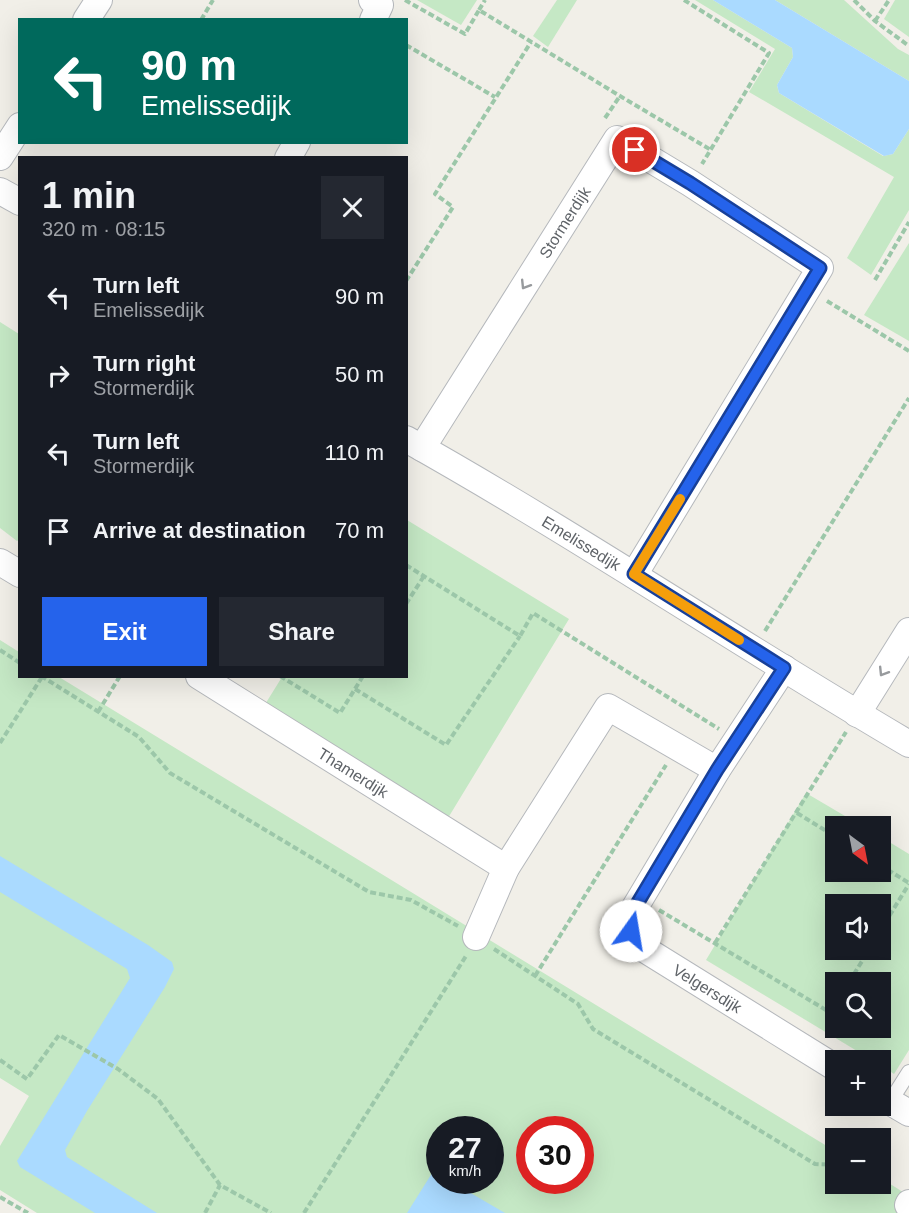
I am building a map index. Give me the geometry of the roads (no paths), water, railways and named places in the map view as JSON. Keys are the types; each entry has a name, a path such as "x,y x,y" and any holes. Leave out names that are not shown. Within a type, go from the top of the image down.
{"street":[{"path":"88,18 99,0"},
{"path":"372,0 380,5 374,18"},
{"path":"0,157 18,129"},
{"name":"Stormerdijk","path":"414,443 617,139 690,183 820,268 634,574"},
{"path":"0,190 18,201"},
{"name":"Emelissedijk","path":"414,443 634,574 857,714 909,744"},
{"path":"857,714 909,631"},
{"name":"Velgersdijk","path":"784,668 717,770 640,898 631,914 631,931 641,947 825,1061"},
{"name":"Thamerdijk","path":"202,678 506,868"},
{"path":"476,937 506,868 608,707 717,770"}],"lane":[{"path":"893,1104 909,1072"}],"water":[{"path":"713,0 775,0 909,81 909,129 893,154 884,156 779,93 777,85 793,57 792,48"},
{"path":"0,856 148,945 172,962 174,969 165,987 65,1150 67,1157 157,1213 95,1213 20,1167 17,1161 130,978 127,969 0,892"},
{"path":"426,1183 426,1194 472,1194 505,1213 407,1213"}]}
